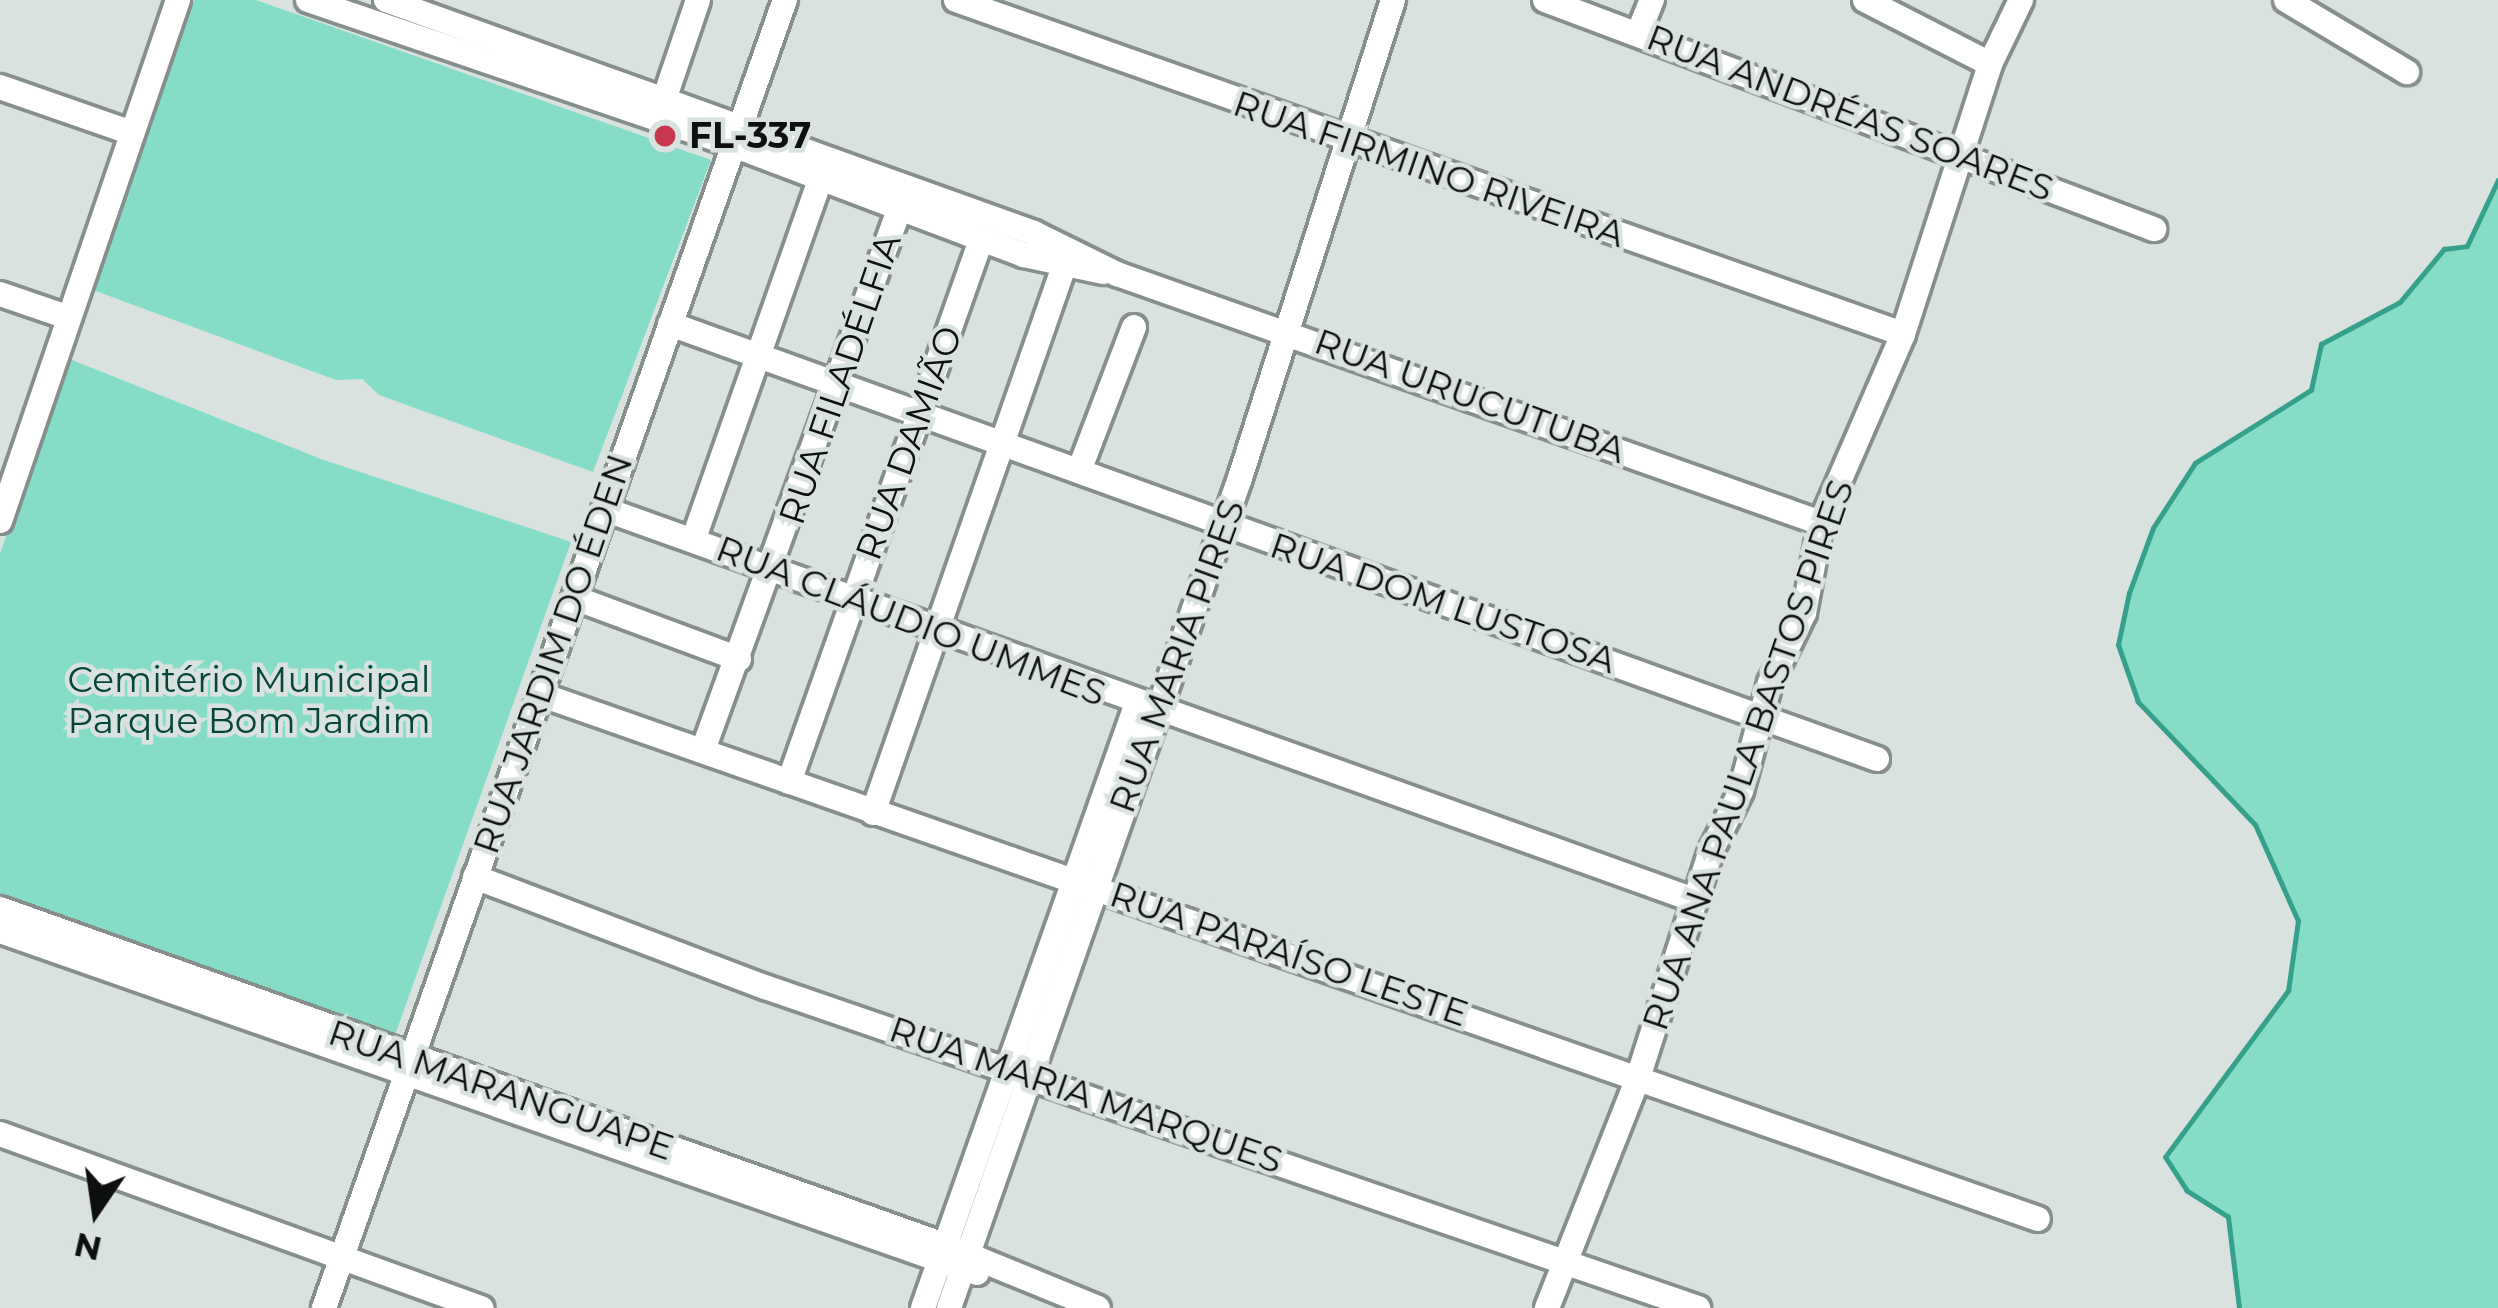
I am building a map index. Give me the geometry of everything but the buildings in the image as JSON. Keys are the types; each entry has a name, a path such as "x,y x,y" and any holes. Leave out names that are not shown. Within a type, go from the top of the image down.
{"street":[{"path":"2,508 178,0"},
{"name":"RUA URUCUTUBA","path":"308,0 736,136 1066,258 1288,330 1821,523"},
{"name":"RUA URUCUTUBA","path":"386,0 664,97 820,180 899,210 981,240 1066,258"},
{"path":"664,97 698,0"},
{"name":"RUA JARDIM DO ÉDEN","path":"324,1308 405,1066 784,0"},
{"name":"RUA FIRMINO RIVEIRA","path":"956,0 1346,142 1903,334"},
{"name":"RUA MARIA PIRES","path":"923,1308 953,1259 1146,709 1223,527 1393,0"},
{"name":"RUA ANDRÉAS SOARES","path":"1545,0 2154,229"},
{"path":"1638,34 1652,0"},
{"path":"1865,0 1990,64"},
{"name":"RUA ANA PAULA BASTOS PIRES","path":"1547,1308 1637,1078 1694,900 1763,721 1770,683 1813,583 1821,523 1903,334 1990,64 2021,0"},
{"path":"2286,0 2407,72"},
{"path":"0,87 132,133"},
{"path":"694,538 820,180"},
{"name":"RUA FILADÉLFIA","path":"703,750 773,569 899,210"},
{"name":"RUA DAMIÃO","path":"789,782 981,240"},
{"path":"873,814 1066,258"},
{"path":"0,294 67,317"},
{"name":"RUA DOM LUSTOSA","path":"670,324 1556,647 1686,684 1763,721 1877,759"},
{"path":"1079,471 1134,327"},
{"name":"RUA CLÁUDIO UMMES","path":"604,509 694,538 1146,709 1481,819 1694,900"},
{"path":"575,598 740,659"},
{"name":"RUA PARAÍSO LESTE","path":"539,694 2038,1220"},
{"name":"RUA MARIA MARQUES","path":"475,877 1698,1308"},
{"name":"RUA MARANGUAPE","path":"0,909 405,1066"},
{"name":"RUA MARANGUAPE","path":"0,931 405,1066 1098,1308"},
{"path":"0,1134 481,1308"},
{"name":"RUA MARIA PIRES","path":"950,1308 953,1259"}],"green space":[{"path":"194,0 256,0 711,160 593,472 379,395 362,379 336,380 93,290"},
{"path":"2498,180 2498,1308 2239,1308 2228,1218 2187,1191 2165,1157 2288,991 2298,921 2255,825 2138,702 2118,645 2129,593 2153,528 2195,463 2311,390 2321,344 2400,302 2444,249 2467,246"},
{"name":"Cemitério Municipal Parque Bom Jardim","path":"67,358 321,459 571,542 394,1038 0,898 0,554"}],"waterway":[{"path":"2239,1308 2228,1217 2187,1191 2165,1157 2288,991 2298,921 2255,825 2138,702 2118,645 2129,593 2153,528 2195,463 2311,390 2321,344 2400,302 2444,249 2467,246 2498,180"}],"place":[{"name":"FL-337","path":"665,136"}]}
